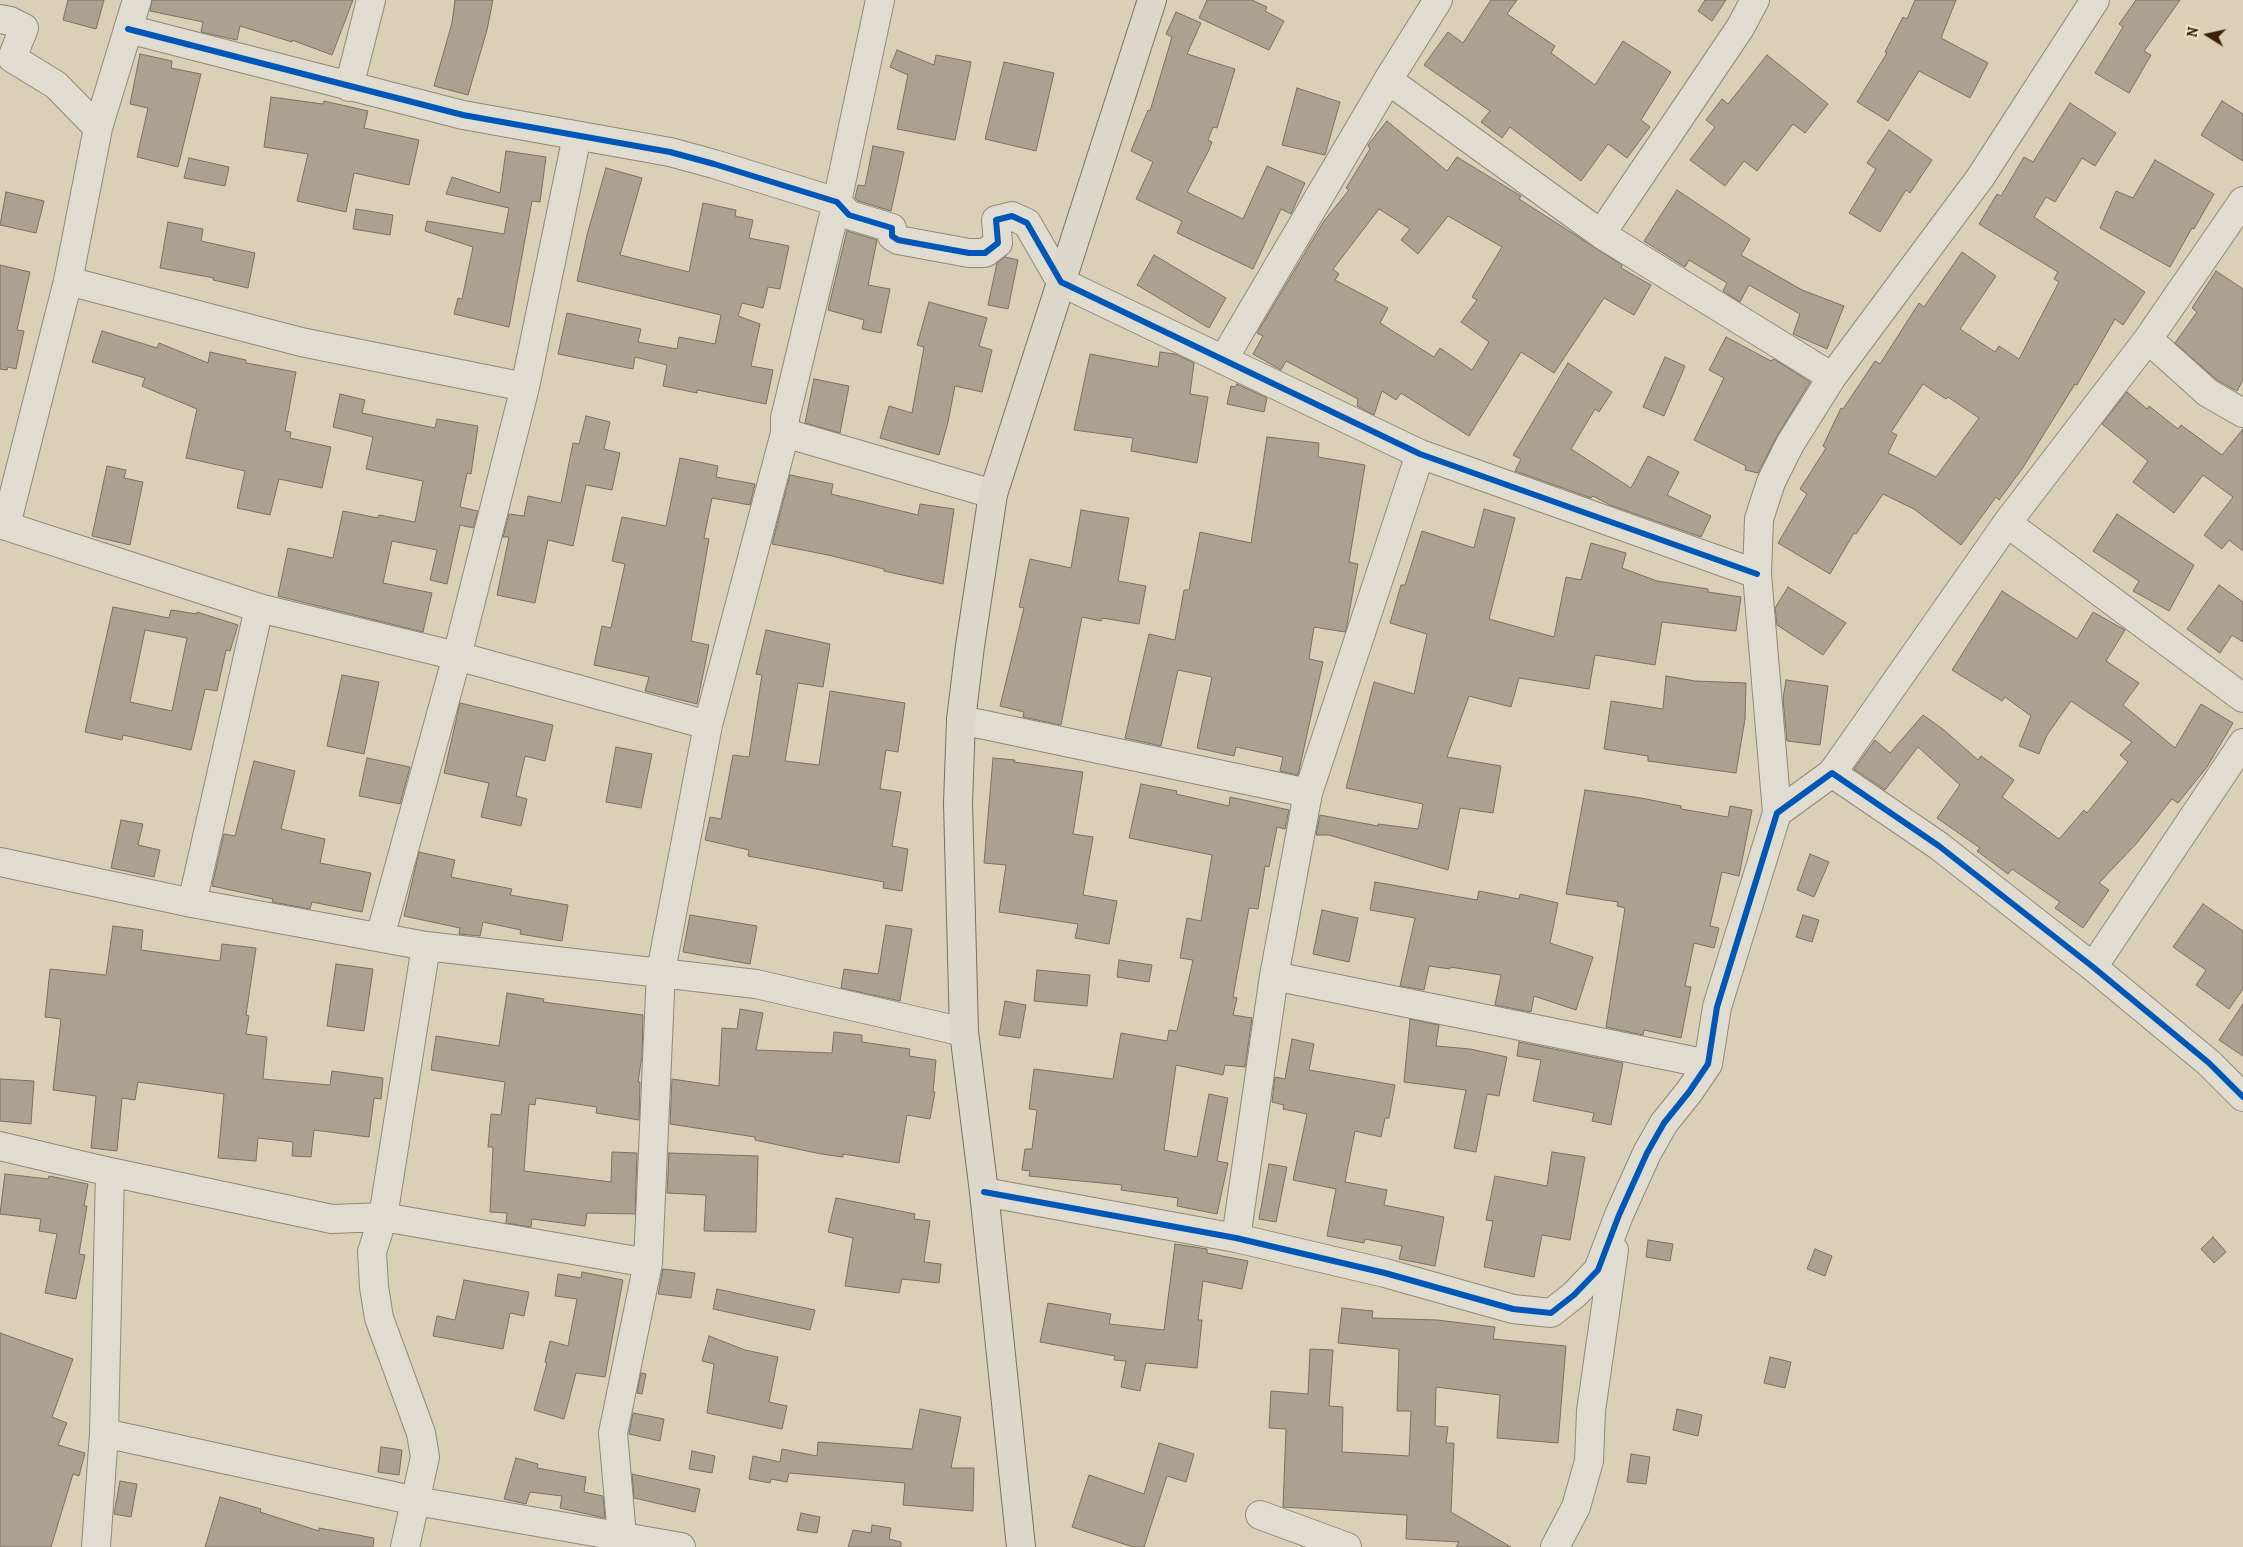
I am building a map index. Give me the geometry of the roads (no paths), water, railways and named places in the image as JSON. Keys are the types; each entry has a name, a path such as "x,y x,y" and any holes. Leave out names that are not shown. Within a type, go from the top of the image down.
{"main road":[{"path":"1021,1547 984,1192 964,1032 958,803 962,720 970,646 994,494 1152,0"}],"street":[{"path":"137,0 98,128 68,281 3,524 258,608 456,656 708,725"},
{"path":"348,87 371,0"},
{"path":"622,1536 613,1434 648,1263 661,971 708,725 785,433 785,418 837,202 880,0"},
{"path":"1223,360 1388,80 1438,0"},
{"path":"1601,234 1740,28 1755,0"},
{"path":"984,1192 1236,1238 1385,1273 1513,1309 1551,1313 1574,1295 1598,1270 1619,1215 1647,1153 1664,1123 1689,1092 1708,1064 1717,1007 1777,813 1757,574 1759,519 1771,482 1790,444 1832,377 1980,178 2095,0"},
{"path":"0,19 10,21 24,28 12,58 56,85 98,128"},
{"path":"128,29 463,116 670,152 754,175 837,202 849,215 892,228 892,236 898,240 969,253 986,253 998,243 996,220 1012,216 1027,223 1061,282 1223,360 1420,454 1757,574"},
{"path":"1388,80 1601,234 1832,377"},
{"path":"380,937 456,656 525,387 577,136"},
{"path":"1777,813 1832,773 2007,523 2148,339 2243,201"},
{"path":"68,281 301,342 525,387"},
{"path":"2148,339 2208,394 2243,413"},
{"path":"785,433 994,494"},
{"path":"1236,1238 1274,976 1308,793 1420,454"},
{"path":"2007,523 2243,698"},
{"path":"192,903 258,608"},
{"path":"962,720 1308,793"},
{"path":"2093,967 2243,743"},
{"path":"1832,773 1939,846 2093,967 2209,1063 2243,1096"},
{"path":"0,862 192,903 426,946 661,971 756,984 964,1032"},
{"path":"405,1547 425,1457 421,1433 379,1318 374,1286 372,1252 383,1217 426,946"},
{"path":"1274,976 1708,1064"},
{"path":"0,1146 110,1172 332,1219 383,1217 648,1263"},
{"path":"96,1547 104,1432 110,1172"},
{"path":"1555,1547 1576,1507 1589,1461 1591,1411 1619,1215"},
{"path":"104,1432 416,1501 681,1547"},
{"path":"1260,1515 1347,1547"}]}
